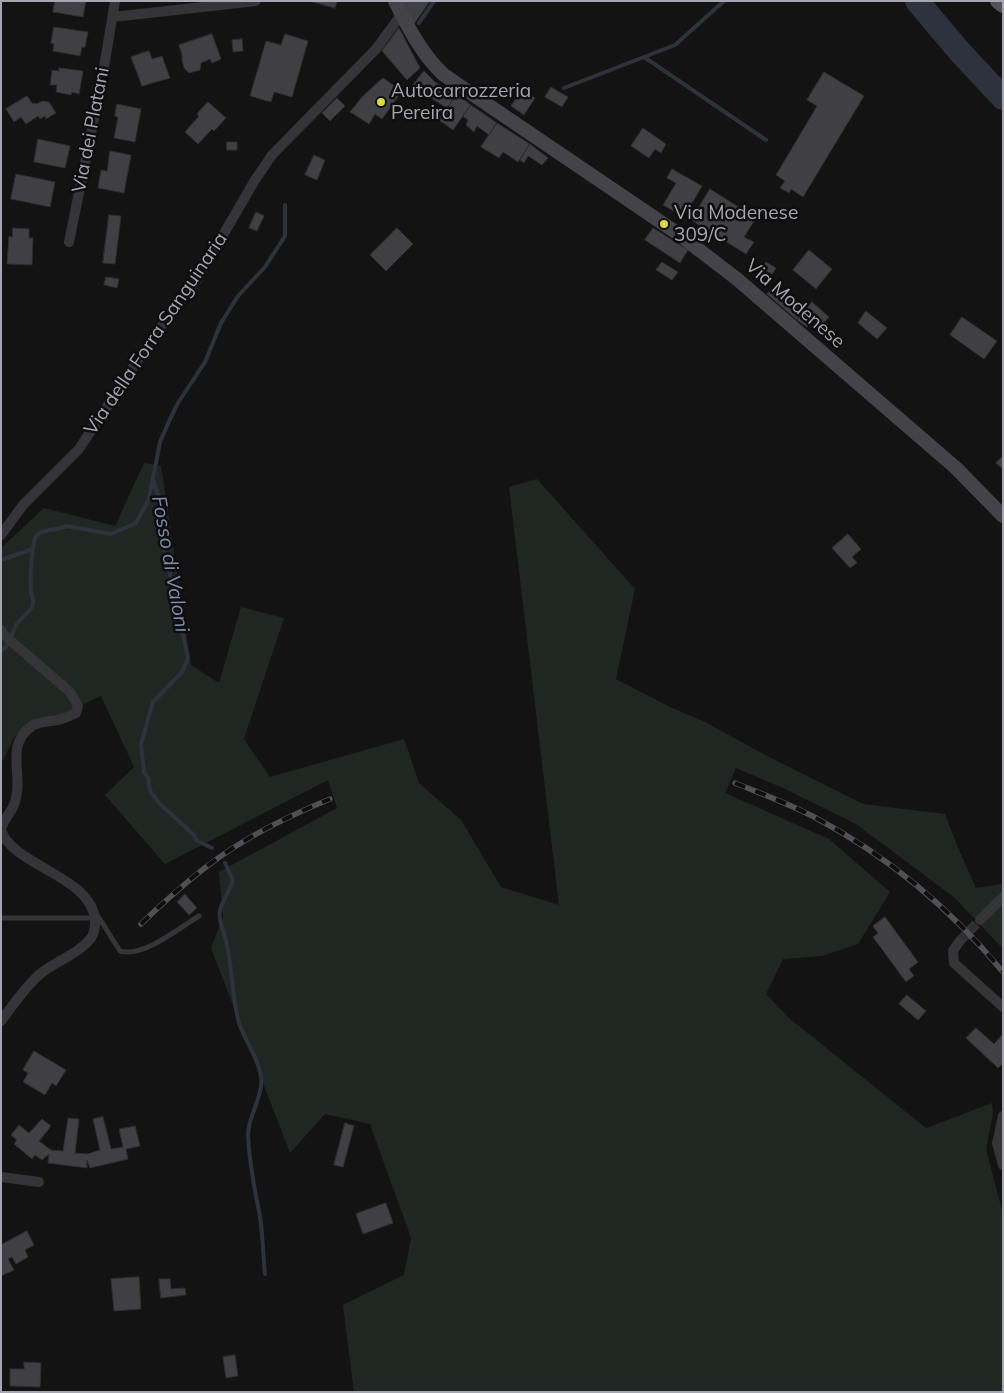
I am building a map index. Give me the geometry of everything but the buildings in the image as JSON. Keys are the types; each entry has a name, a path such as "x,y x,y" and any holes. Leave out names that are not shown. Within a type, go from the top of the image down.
{"main road":[{"path":"998,1 1003,5"}],"street":[{"name":"Via dei Platani","path":"69,242 115,1"},
{"path":"113,17 244,4 256,1"},
{"name":"Via Modenese","path":"394,1 430,60 444,75 657,220 737,279 956,468 1003,516"},
{"name":"Via della Forra Sanguinaria","path":"1,535 23,505 78,449 149,343 197,280 255,180 272,155 376,49 402,15"},
{"path":"1,630 4,635 70,692 78,706 76,713 62,719 33,725 21,735 16,753 17,781 15,802 3,821 1,829 3,836 13,848 64,880 86,897 94,915 95,926 92,937 82,946 41,973 27,986 1,1021"},
{"path":"980,920 1003,897"},
{"path":"959,942 953,951 954,963 1003,1007"},
{"path":"1003,1116 997,1143 1003,1165"},
{"path":"1,1177 39,1182"}],"lane":[{"path":"1,918 94,915 95,911 106,926 117,947 125,952 140,951 199,916"}],"shaded area":[{"path":"144,463 161,466 191,665 219,683 241,607 284,618 244,739 270,777 404,739 419,783 461,820 501,887 559,905 509,487 537,479 635,589 616,679 670,707 705,722 771,758 863,804 945,814 976,888 1003,884 1003,949 955,898 856,824 783,788 736,768 725,793 829,839 890,892 858,944 822,956 783,959 766,994 789,1018 926,1128 992,1103 993,1114 986,1149 1003,1214 1003,1392 354,1392 343,1305 404,1275 411,1238 370,1124 325,1114 290,1153 211,948 223,917 219,872 337,808 328,780 165,864 105,795 134,767 101,696 15,736 1,764 1,548 44,508 115,526"}],"waterway":[{"path":"419,23 434,1"},
{"path":"564,88 675,45 724,1"},
{"path":"917,1 960,52 1003,98"},
{"path":"644,57 766,140"},
{"path":"1,651 9,642 16,625 32,607 31,563 33,545 37,535 43,531 66,526 111,534 136,523 149,499 160,442 171,417 205,362 221,323 238,296 265,267 285,236 285,205"},
{"name":"Fosso di Valoni","path":"154,481 161,506 160,528 188,658 182,672 153,702 141,744 144,772 148,778 150,791 159,803 194,835 196,840 212,848"},
{"path":"1,560 33,549"},
{"name":"Fosso di Valoni","path":"225,863 233,880 221,907 220,921 228,948 239,1023 257,1062 261,1076 260,1091 250,1120 248,1135 251,1166 261,1224 265,1274"}],"tunnel":[{"path":"959,942 980,920"}],"railway":[{"path":"735,783 806,813 869,850 940,905 962,926 1003,972"},
{"path":"141,924 186,883 233,848 280,821 330,799"}],"place":[{"name":"Autocarrozzeria Pereira","path":"381,102"},
{"name":"Via Modenese 309/C","path":"664,224"}]}
